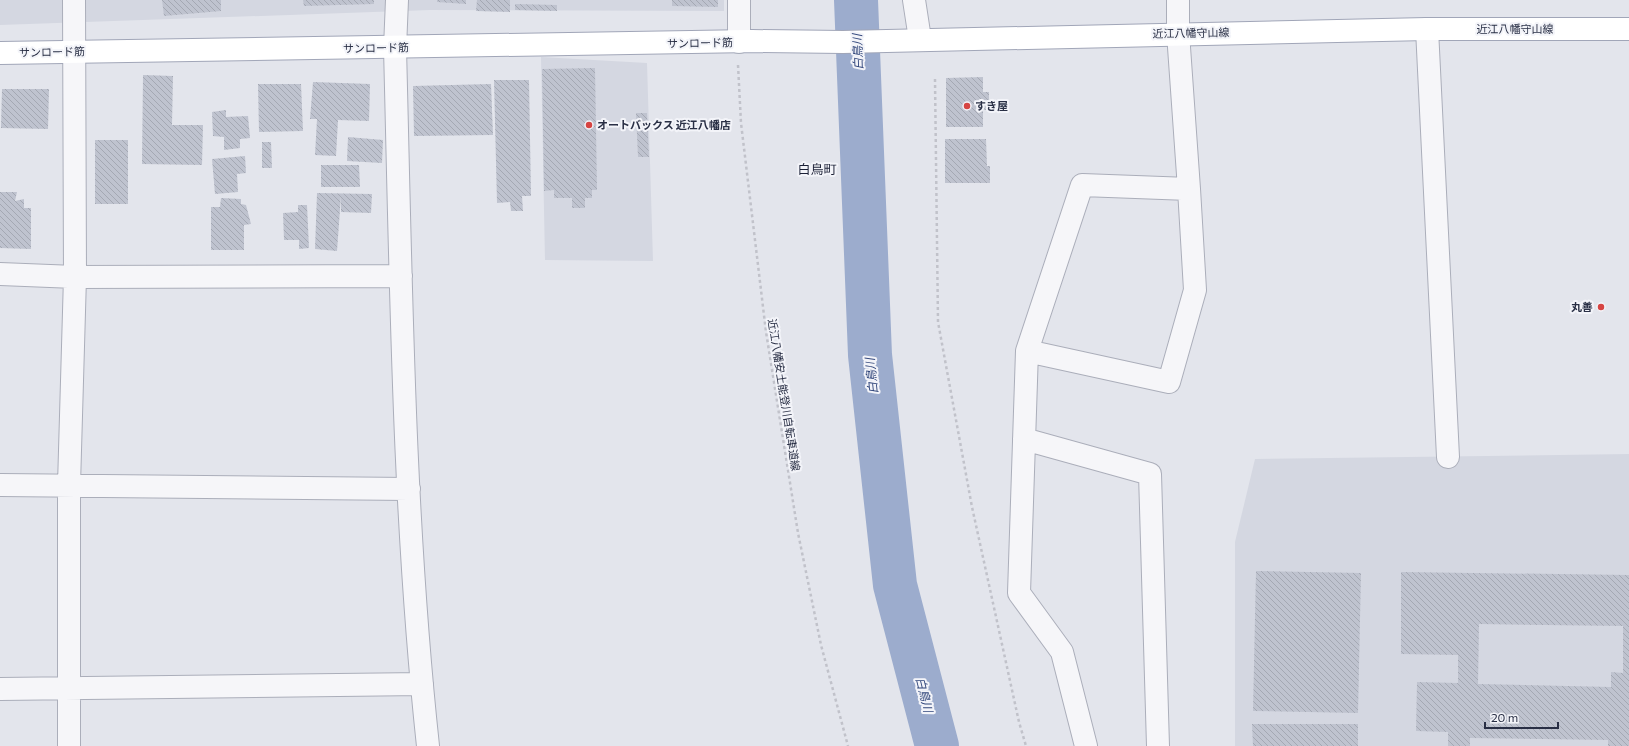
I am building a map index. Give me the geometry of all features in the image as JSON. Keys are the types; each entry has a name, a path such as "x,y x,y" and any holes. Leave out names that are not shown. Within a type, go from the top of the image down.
{"main road":[{"name":"近江八幡守山線","path":"741,42 843,42 1428,28 1629,29"},
{"name":"サンロード筋","path":"0,53 741,42"}],"street":[{"path":"69,746 69,485 75,277 74,0"},
{"path":"398,0 395,48 401,276 409,489 422,684 428,746"},
{"path":"739,0 741,42"},
{"path":"912,40 914,0"},
{"path":"1027,351 1169,382 1195,290 1178,33 1178,0"},
{"path":"1428,28 1448,457"},
{"path":"1086,746 1062,652 1020,593 1027,351 1082,185 1189,189"},
{"path":"0,274 75,277 401,276"},
{"path":"1024,440 1150,474 1158,746"},
{"path":"0,484 409,489"},
{"path":"0,689 422,684"}],"path":[{"name":"近江八幡安土能登川自転車道線","path":"741,42 734,56 738,66 741,123 766,332 798,533 821,645 848,746"},
{"path":"935,79 938,322 972,508 1019,722 1026,746"}],"shaded area":[{"path":"0,0 724,0 724,11 430,10 0,25"},
{"path":"541,57 647,63 653,261 545,260"},
{"path":"1629,454 1629,746 1235,746 1235,542 1255,459"}],"building":[{"path":"162,0 221,0 221,11 164,16"},
{"path":"303,0 374,0 374,4 304,6"},
{"path":"437,0 466,0 466,4 437,2"},
{"path":"477,0 510,0 510,12 476,11"},
{"path":"672,0 718,0 718,7 672,6"},
{"path":"515,4 557,5 557,11 515,10"},
{"path":"595,68 597,190 592,190 592,198 585,198 585,208 572,208 572,198 554,198 554,190 544,191 542,69"},
{"path":"143,75 173,76 172,125 203,125 202,165 142,164"},
{"name":"すき屋","path":"983,77 983,92 989,92 989,110 983,110 983,127 946,127 946,78"},
{"path":"494,80 529,80 531,196 522,196 523,211 511,211 510,202 497,203"},
{"path":"313,82 370,84 369,121 338,120 336,156 315,155 317,119 310,119"},
{"path":"258,84 301,84 303,131 259,132"},
{"path":"491,84 493,135 414,136 413,86"},
{"path":"2,89 49,89 48,129 1,128"},
{"path":"226,110 226,117 248,116 250,138 240,139 240,148 224,150 224,137 213,136 212,112"},
{"path":"636,113 647,113 649,157 638,157"},
{"path":"348,137 383,140 382,163 347,161"},
{"path":"945,139 986,139 987,166 990,166 990,183 945,183"},
{"path":"95,140 128,140 128,204 95,204"},
{"path":"262,142 271,142 272,168 262,168"},
{"path":"245,156 246,173 237,174 238,192 215,194 212,159"},
{"path":"321,165 359,165 360,187 321,187"},
{"path":"0,192 17,192 15,201 24,199 24,208 31,208 31,249 0,248"},
{"path":"317,193 372,194 371,213 341,212 341,196 337,251 315,249"},
{"path":"221,198 241,199 241,204 246,205 251,224 244,225 244,250 211,250 211,207 220,207"},
{"path":"298,205 307,205 309,248 299,249 299,240 284,240 283,213 298,212"},
{"path":"1256,571 1361,573 1358,713 1253,711"},
{"path":"1401,572 1629,575 1629,746 1608,746 1608,740 1470,738 1470,746 1448,746 1448,732 1416,731 1417,682 1458,683 1458,655 1401,654","holes":["1479,624 1623,626 1623,673 1611,672 1611,687 1478,684"]},
{"path":"1252,724 1358,724 1358,746 1253,746"}],"waterway":[{"name":"白鳥川","path":"856,0 870,355 895,585 937,746"}],"place":[{"name":"すき屋","path":"967,106"},
{"name":"オートバックス 近江八幡店","path":"589,125"},
{"name":"丸善","path":"1601,307"}],"district":[{"name":"白鳥町","path":"817,169"}]}
